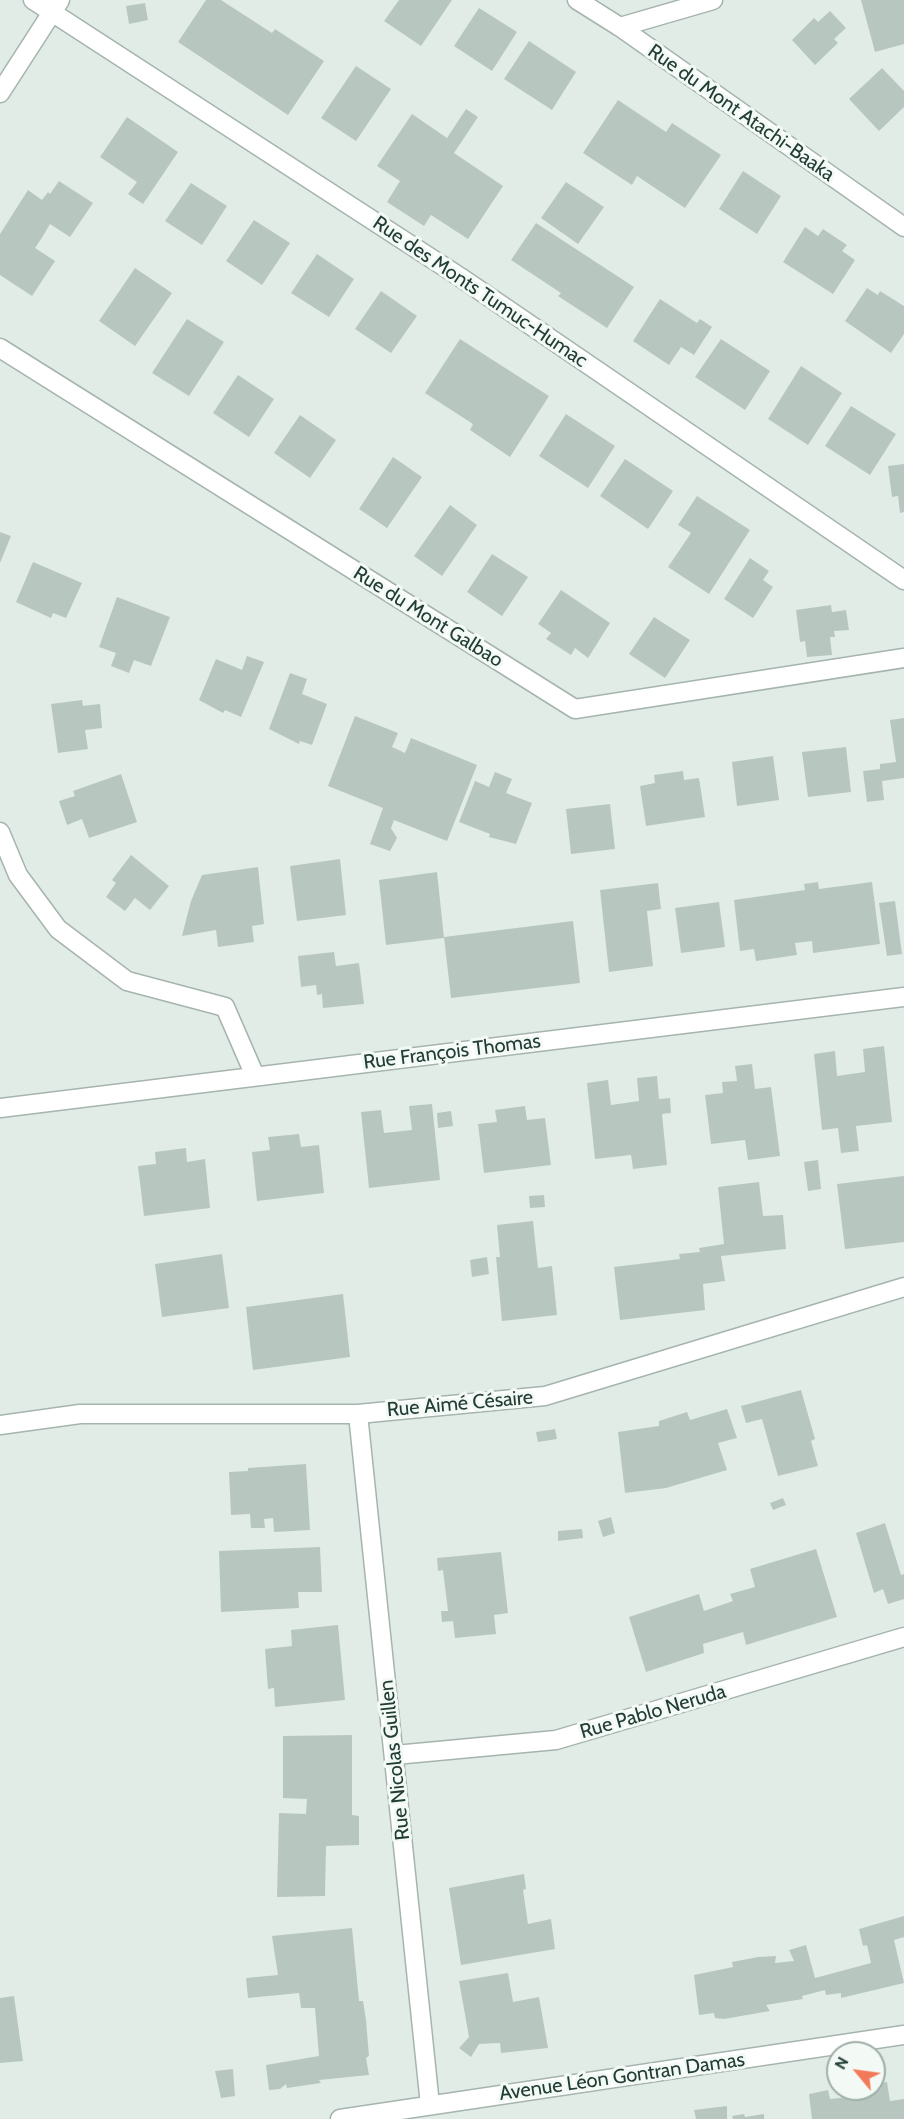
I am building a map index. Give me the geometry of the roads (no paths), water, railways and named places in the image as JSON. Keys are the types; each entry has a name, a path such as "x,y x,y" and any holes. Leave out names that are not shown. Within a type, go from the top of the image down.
{"street":[{"name":"Rue des Monts Tumuc-Humac","path":"33,0 55,6 460,277 904,580"},
{"name":"Rue du Mont Atachi-Baaka","path":"577,0 620,27 904,227"},
{"path":"620,27 713,0"},
{"path":"0,93 55,6"},
{"name":"Rue du Mont Galbao","path":"0,348 575,709 904,658"},
{"path":"0,832 18,875 58,929 127,981 225,1007 255,1076"},
{"name":"Rue François Thomas","path":"0,1108 904,997"},
{"name":"Rue Aimé Césaire","path":"0,1425 80,1414 358,1414 545,1396 904,1287"},
{"name":"Rue Nicolas Guillen","path":"358,1414 430,2105"},
{"name":"Rue Pablo Neruda","path":"395,1755 556,1740 904,1637"},
{"name":"Avenue Léon Gontran Damas","path":"340,2119 904,2035"}]}
